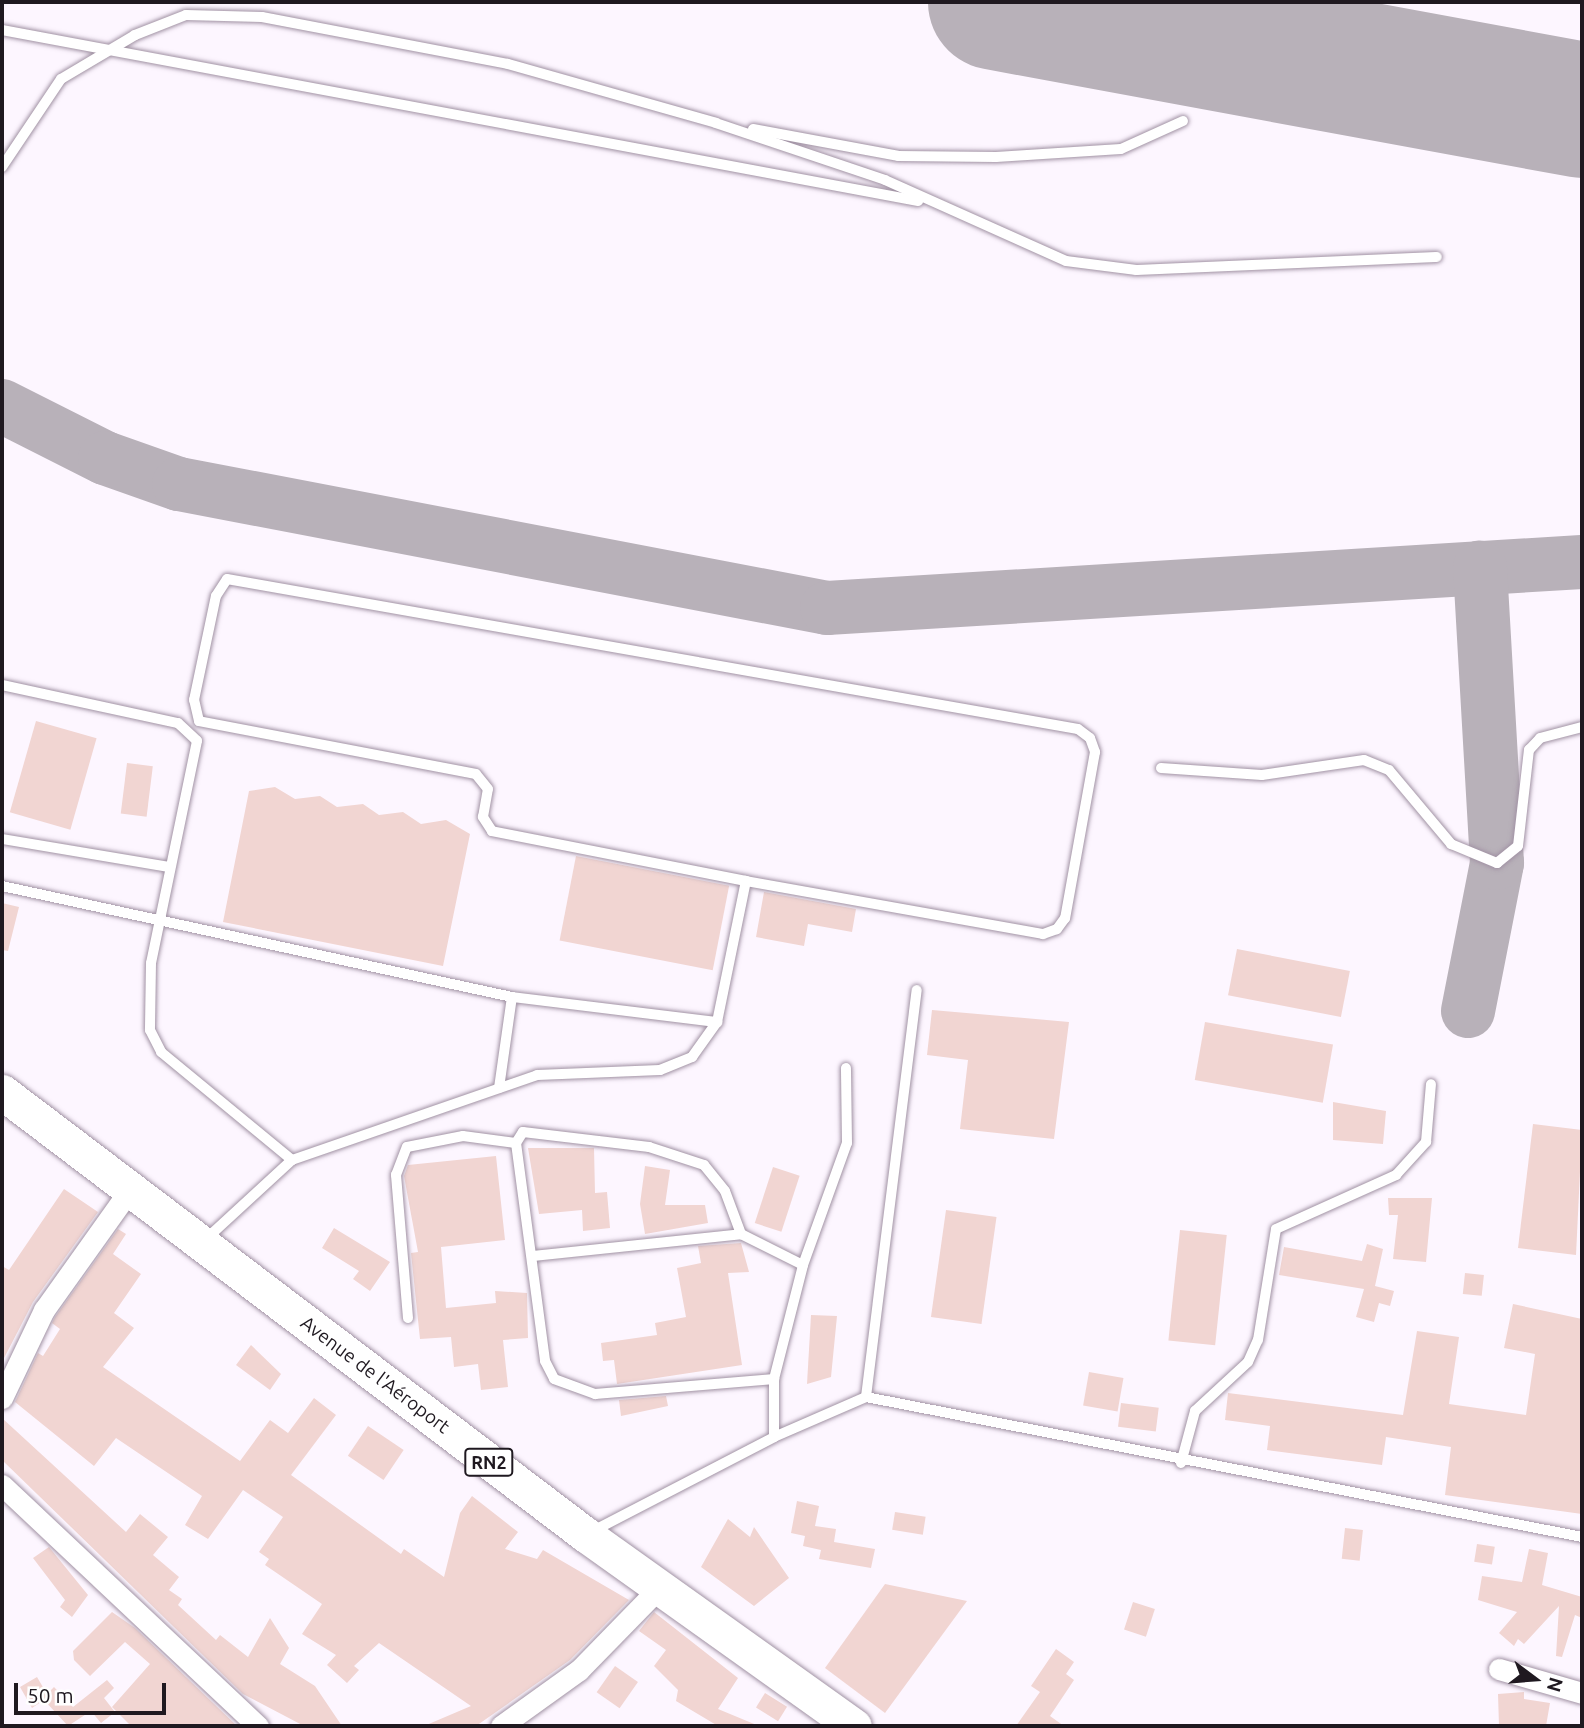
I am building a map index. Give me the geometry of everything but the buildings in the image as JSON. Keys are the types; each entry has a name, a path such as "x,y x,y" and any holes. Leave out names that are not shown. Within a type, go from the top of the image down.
{"highway":[{"name":"Avenue de l'Aéroport","path":"2,1092 129,1191 660,1588 819,1715 854,1726"}],"street":[{"path":"2,1398 44,1310 129,1191"},
{"path":"2,1485 258,1726"},
{"path":"500,1726 579,1670 660,1588"},
{"path":"1499,1670 1582,1693"}],"lane":[{"path":"2,167 61,79 108,51 186,15 262,17 508,64 716,122 885,180 931,203 1066,261 1136,270 1437,257"},
{"path":"2,30 931,203"},
{"path":"716,122 898,156 996,157 1121,149 1183,121"},
{"path":"227,579 249,580 1078,729 1090,738 1095,752 1065,918 1057,929 1043,934 747,881 492,831 483,817 488,789 476,774 199,721 194,700 219,588 227,579"},
{"path":"2,685 178,723 189,731 196,754 170,867 146,998 149,1030 161,1052 292,1160"},
{"path":"1161,768 1262,775 1364,760 1389,770 1451,844 1497,863 1518,846 1529,750 1540,738 1582,727"},
{"path":"2,839 170,867"},
{"path":"201,1243 292,1160 499,1088 570,1070 660,1070 692,1057 717,1022 747,881"},
{"path":"2,886 512,997 717,1022"},
{"path":"866,1397 916,990"},
{"path":"499,1088 512,997"},
{"path":"774,1437 774,1379 803,1265 847,1143 846,1068"},
{"path":"1181,1463 1195,1411 1248,1362 1258,1340 1266,1256 1276,1229 1396,1175 1426,1142 1430,1084"},
{"path":"741,1234 725,1191 704,1165 589,1137 523,1132 516,1143 545,1362 554,1379 571,1389 653,1392 774,1379"},
{"path":"408,1318 398,1160 407,1147 463,1136 516,1143"},
{"path":"533,1256 741,1234 803,1265"},
{"path":"586,1535 774,1437 866,1397 1181,1463 1582,1536"}],"taxiway":[{"path":"2,406 105,458 179,484 827,608 1582,562"},
{"path":"1468,1011 1497,863 1480,567"}],"runway":[{"path":"996,2 1582,110"}]}
